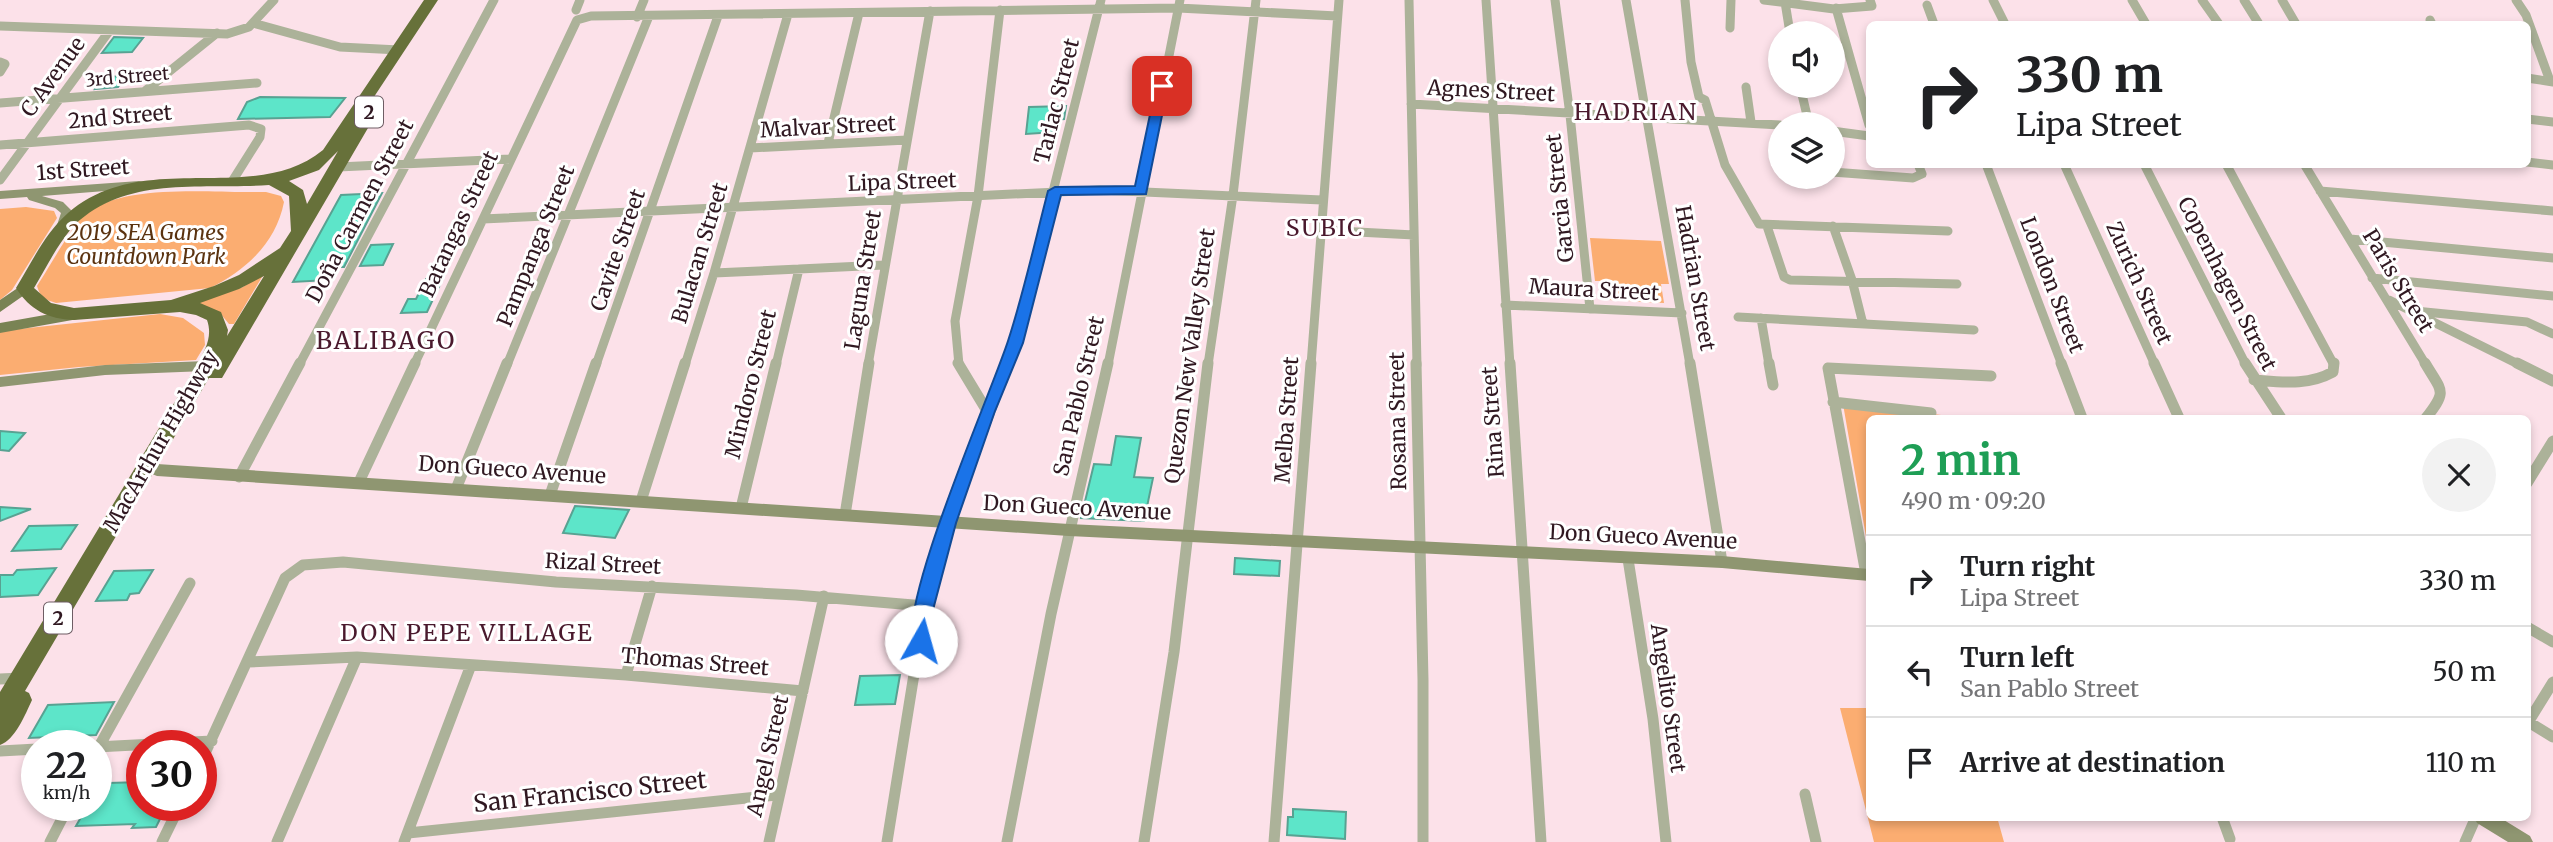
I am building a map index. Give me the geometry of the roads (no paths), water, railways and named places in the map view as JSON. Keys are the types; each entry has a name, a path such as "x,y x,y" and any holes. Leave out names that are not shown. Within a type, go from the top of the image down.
{"highway":[{"name":"MacArthur Highway","path":"0,712 10,679 206,366 217,343 220,329 218,320 198,309 165,304 74,314 34,303 25,288 62,228 80,211 100,200 154,183 269,179 298,172 324,159 398,53 431,0"},
{"name":"MacArthur Highway","path":"0,735 338,167 396,64 398,53"},
{"path":"165,304 206,297 242,283 273,261 296,237 300,213 297,194 284,184 269,179"}],"main road":[{"name":"1st Street","path":"0,195 154,183"},
{"name":"1st Street","path":"15,194 38,197 59,205 67,212 62,228"},
{"path":"0,307 25,288"},
{"path":"0,328 74,314"},
{"path":"0,382 106,370 206,366"},
{"name":"Don Gueco Avenue","path":"157,470 948,523 1521,554 1722,562 1866,575"},
{"path":"2490,821 2524,842"}],"street":[{"path":"0,26 239,32 253,23 274,0"},
{"name":"Doña Carmen Street","path":"239,477 494,0"},
{"path":"576,10 580,0"},
{"path":"644,0 638,17 1000,10 1101,4 1254,5 1337,16"},
{"path":"961,11 963,0"},
{"name":"Melba Street","path":"1273,842 1339,0"},
{"name":"Rosana Street","path":"1409,0 1423,842"},
{"name":"Rina Street","path":"1486,0 1541,842"},
{"name":"Garcia Street","path":"1555,0 1567,72 1568,113 1590,309"},
{"name":"Hadrian Street","path":"1626,0 1682,313 1722,562"},
{"path":"1685,0 1691,62 1699,97 1705,100 1722,162 1735,190 1759,225 1948,230"},
{"path":"1730,28 1731,0"},
{"path":"1765,0 1836,8 1870,8 1870,0"},
{"path":"1993,0 2004,21"},
{"path":"2132,0 2144,21"},
{"path":"2202,0 2217,21"},
{"path":"2244,0 2257,21"},
{"path":"2282,0 2294,21"},
{"path":"2516,0 2528,21"},
{"path":"1785,2 1788,21"},
{"name":"Tarlac Street","path":"887,842 925,606 948,523 987,411 1015,343 1101,4"},
{"name":"San Pablo Street","path":"1007,842 1069,530 1113,341 1179,4"},
{"name":"Quezon New Valley Street","path":"1144,842 1174,652 1199,423 1233,195 1254,5"},
{"path":"1927,5 1933,21"},
{"path":"1836,8 1866,114"},
{"path":"987,411 955,354 955,321 978,196 1000,10"},
{"name":"Laguna Street","path":"845,515 884,265 930,11"},
{"path":"828,143 859,13"},
{"name":"Bulacan Street","path":"641,501 714,273 788,14"},
{"name":"Batangas Street","path":"359,482 577,20 591,16 638,17"},
{"name":"Pampanga Street","path":"456,489 649,16"},
{"name":"Cavite Street","path":"550,495 718,16"},
{"path":"253,23 341,47 398,53"},
{"path":"2531,28 2552,81 2531,78"},
{"name":"C Avenue","path":"0,180 110,30"},
{"path":"145,91 217,33"},
{"path":"0,62 5,64 0,72"},
{"name":"3rd Street","path":"0,103 257,83"},
{"path":"1746,87 1751,122"},
{"name":"Agnes Street","path":"1411,104 1768,124"},
{"path":"2531,120 2553,122"},
{"name":"2nd Street","path":"0,145 255,125 261,129 261,133 233,180"},
{"path":"1845,133 1866,136"},
{"name":"Malvar Street","path":"750,148 907,140"},
{"path":"338,167 510,159"},
{"path":"2531,162 2553,165"},
{"path":"1845,173 1913,178 1922,174 1920,168"},
{"name":"London Street","path":"1988,168 2081,415"},
{"name":"Zurich Street","path":"2066,168 2178,415"},
{"name":"Copenhagen Street","path":"2146,168 2254,380 2279,415"},
{"path":"2228,168 2334,362 2333,372 2321,380 2293,383 2254,380"},
{"name":"Paris Street","path":"2306,168 2442,392 2441,399 2429,415"},
{"name":"Lipa Street","path":"483,219 1055,191 1141,191 1322,200"},
{"path":"2320,191 2553,211"},
{"path":"1767,226 1786,279 1957,284"},
{"path":"1833,226 1852,280 1863,324"},
{"path":"1320,230 1414,235"},
{"path":"2350,239 2553,258"},
{"path":"714,273 884,265"},
{"name":"Mindoro Street","path":"741,508 799,269"},
{"path":"2372,278 2553,296"},
{"path":"2388,299 2553,381"},
{"name":"Maura Street","path":"1505,305 1682,313"},
{"path":"2409,310 2527,321 2553,334"},
{"path":"1738,317 1974,330"},
{"path":"1761,318 1773,385"},
{"path":"1866,565 1833,401 1828,370 1830,366 1991,376"},
{"path":"1833,401 1931,412"},
{"path":"2531,477 2553,441"},
{"name":"Angelito Street","path":"1628,559 1653,719 1666,842"},
{"name":"Rizal Street","path":"248,662 285,578 298,565 309,562 579,583 824,596 925,606"},
{"path":"107,730 190,583"},
{"path":"626,675 652,586"},
{"name":"Angel Street","path":"769,842 777,796 824,596"},
{"path":"2531,629 2553,642"},
{"path":"276,842 357,657"},
{"name":"Thomas Street","path":"248,662 357,657 626,675 803,691"},
{"path":"217,730 248,662"},
{"path":"406,838 471,665"},
{"path":"2531,716 2553,682"},
{"path":"2531,724 2553,737"},
{"path":"0,751 21,750"},
{"path":"1805,794 1816,842"},
{"name":"San Francisco Street","path":"406,838 777,796"},
{"path":"50,842 61,821"},
{"path":"162,842 172,821"},
{"path":"2223,821 2230,839"},
{"path":"2465,842 2474,821"}],"district":[{"name":"HADRIAN","path":"1636,112"},
{"name":"SUBIC","path":"1325,228"},
{"name":"BALIBAGO","path":"386,341"},
{"name":"DON PEPE VILLAGE","path":"467,633"}],"park label":[{"name":"2019 SEA Games Countdown Park","path":"146,245"}]}
